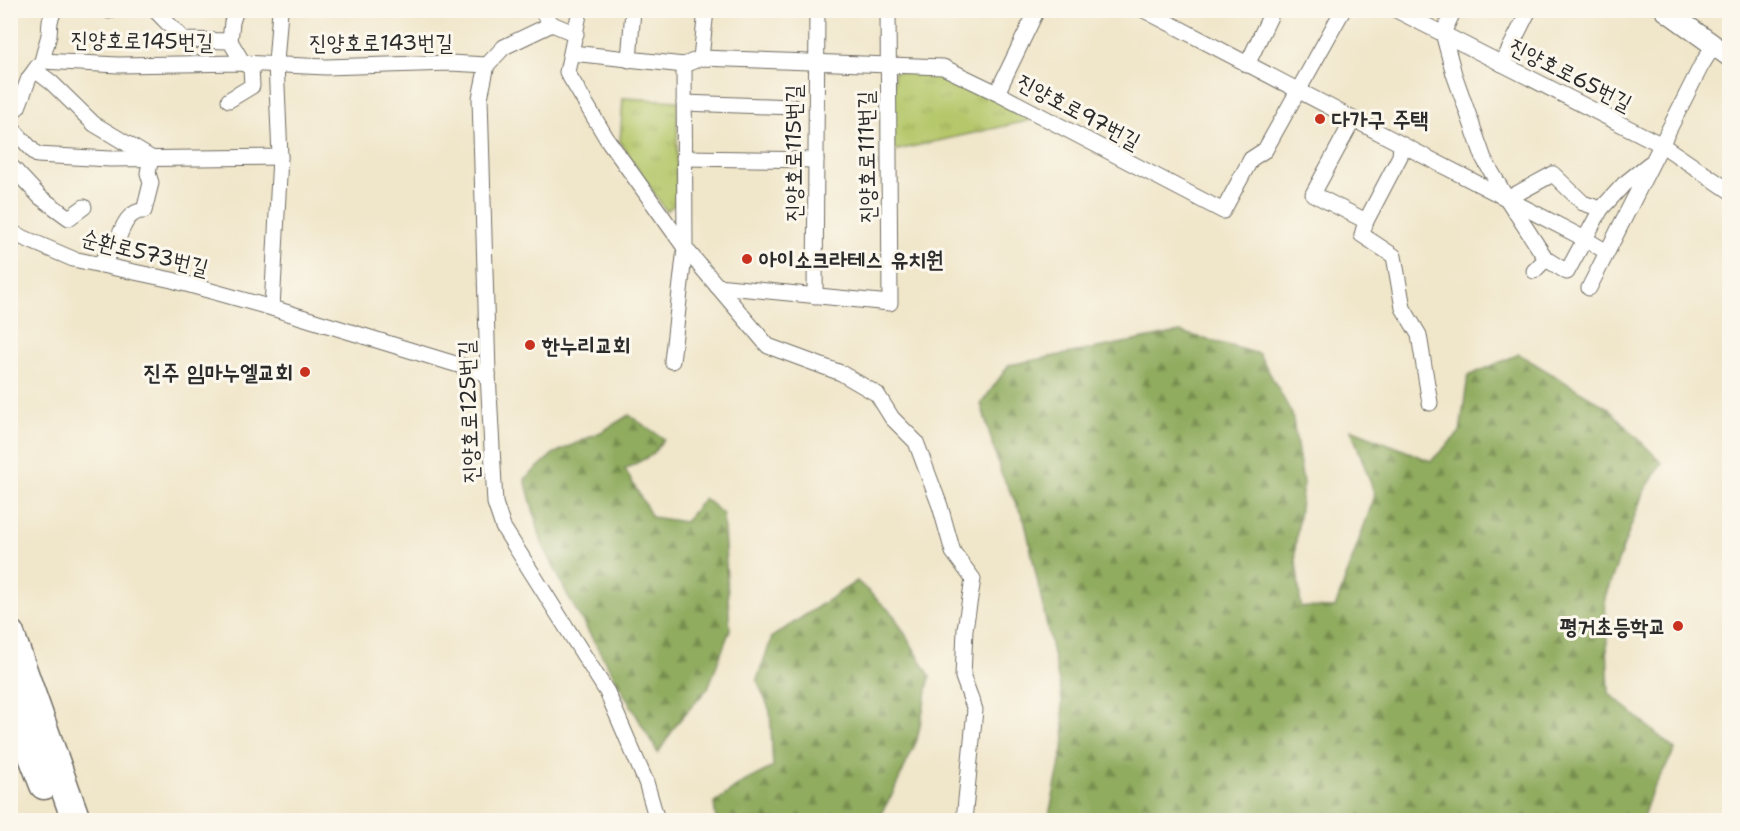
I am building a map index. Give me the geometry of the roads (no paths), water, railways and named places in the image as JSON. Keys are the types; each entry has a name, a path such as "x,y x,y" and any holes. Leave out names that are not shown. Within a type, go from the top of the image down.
{"highway":[{"path":"10,634 76,820"},
{"path":"10,697 58,820"}],"street":[{"name":"진양호로145번길","path":"10,113 18,107 29,78 40,64 50,35 50,21 54,10"},
{"name":"진양호로145번길","path":"155,10 184,40 230,41 243,63"},
{"path":"230,41 236,10"},
{"name":"진양호로143번길","path":"272,308 280,157 276,63 280,10"},
{"path":"541,10 552,24 576,34"},
{"path":"580,10 567,72 607,139 685,248 768,346 841,373 877,394 892,418 916,442 940,506 953,552 973,579 964,629 963,677 975,710 964,820"},
{"path":"629,60 633,10"},
{"path":"701,58 706,10"},
{"name":"진양호로115번길","path":"815,296 817,10"},
{"name":"진양호로111번길","path":"815,296 890,303 888,10"},
{"name":"진양호로97번길","path":"1037,10 997,93 1223,211 1251,159 1265,150 1298,92"},
{"path":"1144,10 1607,252"},
{"path":"1247,65 1273,10"},
{"path":"1298,92 1343,10"},
{"name":"진양호로65번길","path":"1396,10 1662,146 1730,191"},
{"path":"1454,10 1443,33 1454,74 1484,159 1546,259 1567,272 1601,209 1624,184 1653,161"},
{"path":"1502,64 1529,10"},
{"path":"1589,288 1701,66 1722,51 1665,10"},
{"path":"487,65 504,47 552,24"},
{"path":"572,53 684,65 701,58 943,68 997,93"},
{"path":"229,100 252,86 251,69 243,63"},
{"name":"진양호로145번길","path":"40,64 276,63"},
{"name":"진양호로143번길","path":"276,63 326,67 450,63 487,65"},
{"path":"40,64 35,70 52,83 94,124 151,158"},
{"name":"진양호로125번길","path":"487,65 480,98 488,374 495,503 503,527 607,692 646,782 657,820"},
{"path":"672,361 685,248 684,65"},
{"path":"684,103 793,107"},
{"path":"1353,120 1313,194 1366,221"},
{"path":"10,126 37,155 110,159 280,157"},
{"path":"1401,144 1400,156 1366,221 1362,234 1394,256 1403,308 1419,335 1430,403"},
{"path":"98,264 115,248 118,233 129,218 139,211 144,211 151,183 148,173 151,158"},
{"path":"684,158 816,160"},
{"path":"11,167 40,197 69,218 84,207"},
{"path":"1507,199 1553,174 1583,203 1601,209"},
{"name":"순환로573번길","path":"10,232 73,259 172,280 488,374"},
{"path":"1533,271 1546,259"},
{"path":"717,286 815,296"}],"place":[{"name":"다가구 주택","path":"1320,119"},
{"name":"아이소크라테스 유치원","path":"747,259"},
{"name":"한누리교회","path":"530,345"},
{"name":"진주 임마누엘교회","path":"305,372"},
{"name":"평거초등학교","path":"1678,626"}]}
